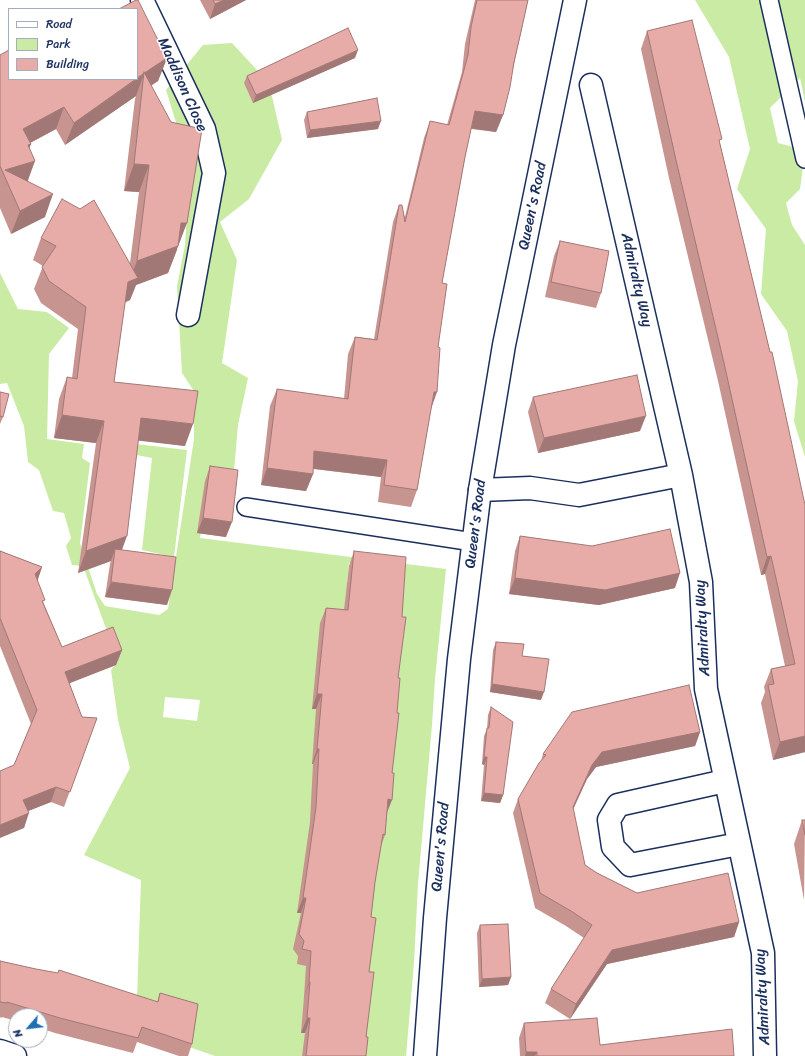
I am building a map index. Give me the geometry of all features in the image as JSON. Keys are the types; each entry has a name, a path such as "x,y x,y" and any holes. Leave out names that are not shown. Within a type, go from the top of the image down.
{"street":[{"name":"Maddison Close","path":"142,0 204,129 214,173 188,315"},
{"name":"Queen's Road","path":"425,1056 435,918 459,659 480,490 506,337 575,0"},
{"name":"Admiralty Way","path":"590,85 681,475 701,582 706,689 763,953 765,1056"},
{"path":"480,490 530,488 579,495 681,475"},
{"path":"725,781 618,805 609,820 613,847 630,865 739,844"},
{"path":"0,1051 15,1056"}],"lane":[{"path":"769,0 805,159"},
{"path":"246,507 473,542"}],"green space":[{"path":"695,0 805,0 805,102 800,78 770,108 778,143 805,150 800,189 786,203 792,225 805,245 805,457 794,421 798,381 787,331 761,294 766,229 737,189 750,149 729,57"},
{"path":"232,43 269,83 282,140 249,199 220,222 237,260 222,363 248,378 238,425 234,471 210,473 200,538 446,569 435,679 418,884 414,963 406,1056 215,1056 189,1047 156,1002 137,998 141,880 84,855 130,768 118,720 111,670 118,661 83,566 72,565 66,546 71,538 64,513 53,511 39,470 28,462 24,426 7,383 0,384 0,273 18,309 47,312 69,328 49,354 47,439 84,444 82,458 90,463 80,543 97,594 105,606 159,615 168,609 194,439 194,391 182,373 177,286 185,245 189,181 179,132 166,90 203,45","holes":["349,563 365,564 347,585","165,697 200,700 197,721 163,717","386,753 332,766 312,764"]},
{"path":"127,443 187,450 174,557 142,550 152,458 126,453"}],"building":[{"path":"138,0 167,58 138,77 138,8 121,8"},
{"path":"213,0 224,0 215,4"},
{"path":"477,0 528,0 503,115 475,111 442,283 447,284 438,347 440,348 437,392 434,392 417,490 384,485 387,460 314,451 313,474 267,468 277,389 348,399 355,337 377,340 399,205 402,205 405,222 430,121 449,125 468,55 471,27"},
{"path":"692,20 722,139 719,140 770,352 772,352 805,505 805,736 780,742 768,685 774,684 771,669 795,664 771,556 767,557 724,363 647,31"},
{"path":"348,28 358,50 256,95 247,76"},
{"path":"8,51 8,80 135,80 74,123 64,107 23,129 31,144 28,145 35,161 5,170 53,194 20,211 0,166 0,55"},
{"path":"144,72 171,122 202,129 187,223 181,223 178,246 137,261 149,165 134,164"},
{"path":"377,98 381,121 310,130 307,112"},
{"path":"62,199 80,209 94,200 138,278 128,282 114,382 198,391 193,424 141,418 127,536 86,551 104,421 62,415 67,377 77,379 86,307 49,281 42,267 56,246 41,238"},
{"path":"560,241 609,251 601,293 551,282"},
{"path":"637,375 646,416 544,438 533,397"},
{"path":"0,392 9,394 3,417 0,416"},
{"path":"210,466 238,470 232,522 203,518"},
{"path":"670,529 680,573 605,590 515,578 520,536 592,546"},
{"path":"115,549 176,557 172,590 111,582"},
{"path":"0,551 42,567 35,574 45,600 42,601 62,647 113,627 122,650 65,672 82,717 97,718 70,792 56,787 23,800 29,813 0,825 0,771 14,765 37,710 0,618"},
{"path":"354,551 406,557 402,617 406,617 398,678 400,678 397,713 399,713 392,773 394,773 392,800 388,799 385,835 383,834 371,917 376,918 369,972 374,972 366,1037 368,1037 366,1056 306,1056 310,1018 307,1018 311,951 302,949 304,941 299,934 306,898 303,898 316,807 319,749 317,749 322,694 317,694 326,608 348,610"},
{"path":"496,642 524,644 522,656 549,659 544,692 492,684"},
{"path":"689,685 700,732 602,752 592,765 573,807 585,865 597,873 637,893 728,873 739,922 612,950 576,1004 551,989 592,925 540,893 518,799 539,763 546,755 543,754 572,712"},
{"path":"491,707 513,722 503,795 484,793 487,757 484,757"},
{"path":"802,820 805,820 805,835"},
{"path":"508,924 511,977 482,979 480,925"},
{"path":"0,961 58,973 59,970 158,1002 160,993 198,1004 192,1044 142,1027 138,1038 48,1014 48,1008 27,1008 7,1002 0,1002"},
{"path":"597,1018 600,1045 732,1029 734,1056 537,1056 537,1052 526,1052 524,1023"}]}
